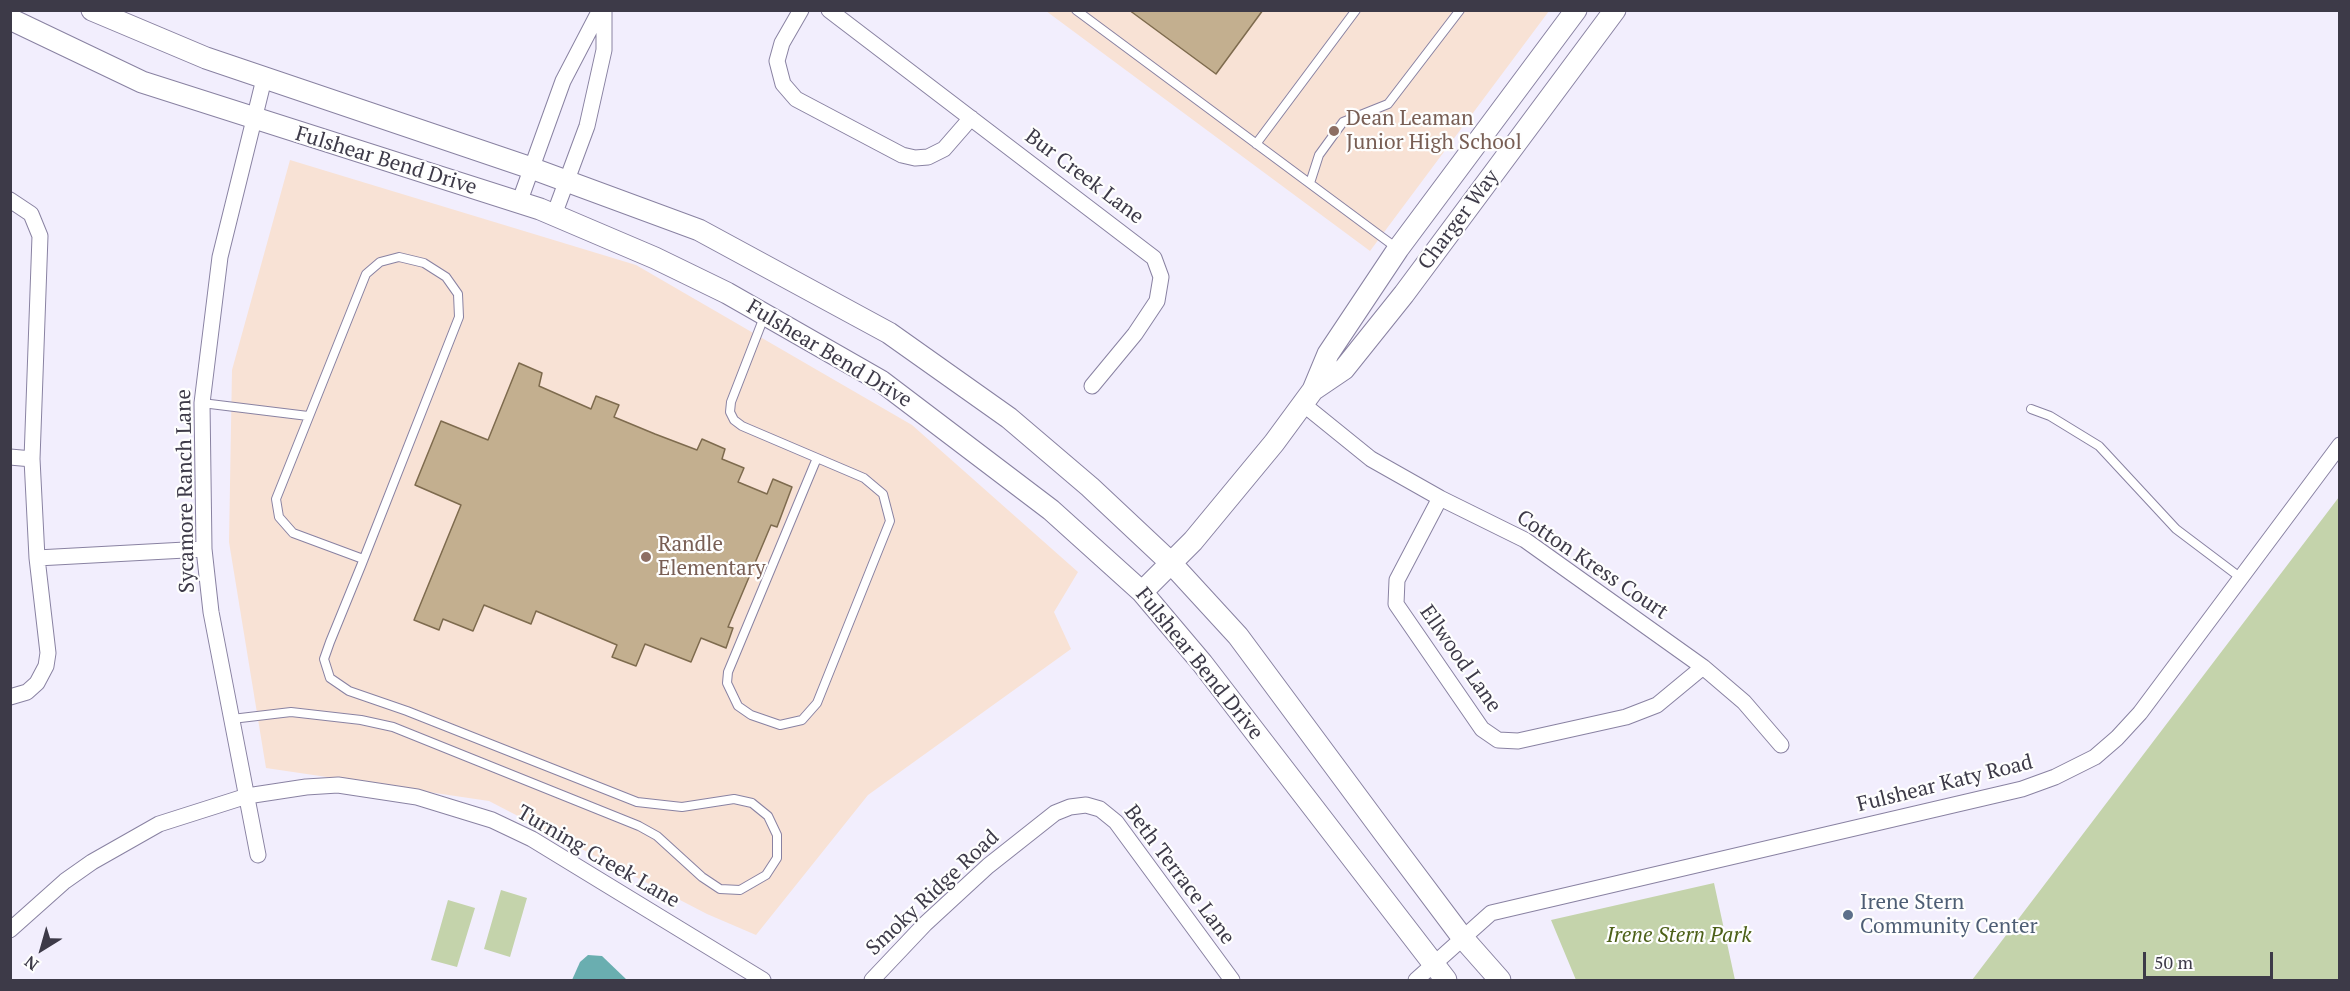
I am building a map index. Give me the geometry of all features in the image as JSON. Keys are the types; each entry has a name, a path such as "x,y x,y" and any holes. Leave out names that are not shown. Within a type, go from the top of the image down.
{"street":[{"name":"Fulshear Bend Drive","path":"92,10 206,58 566,180 699,230 889,333 1009,418 1090,487 1171,563 1238,636 1462,937 1500,981"},
{"path":"519,203 563,81 602,10"},
{"path":"554,215 587,126 601,61 602,10"},
{"path":"801,10 782,43 777,61 783,84 796,99 902,155 915,158 928,157 944,149 971,118"},
{"name":"Bur Creek Lane","path":"829,10 1149,253 1157,264 1161,277 1159,296 1154,307 1092,386"},
{"name":"Charger Way","path":"1308,397 1328,354 1398,249 1576,10"},
{"name":"Charger Way","path":"1142,592 1193,541 1308,397 1344,369 1424,268 1615,10"},
{"name":"Fulshear Bend Drive","path":"10,19 141,82 554,215 655,258 766,313 881,381 981,454 1051,510 1142,592 1202,663 1440,973"},
{"name":"Sycamore Ranch Lane","path":"258,855 232,719 218,660 204,549 202,403 219,257 264,79"},
{"path":"10,200 31,214 40,236 32,459 37,558 48,653 46,666 37,683 27,692 10,697"},
{"path":"1398,249 1424,268"},
{"name":"Cotton Kress Court","path":"1308,397 1371,459 1440,498 1525,540 1703,667 1744,702 1781,745"},
{"name":"Fulshear Katy Road","path":"1416,981 1440,973 1462,937 1491,913 2022,789 2055,777 2095,757 2140,713 2340,445"},
{"path":"10,457 32,459"},
{"name":"Ellwood Lane","path":"1440,498 1397,580 1396,604 1482,729 1498,740 1518,741 1626,717 1657,705 1703,667"},
{"path":"37,558 204,549"},
{"name":"Turning Creek Lane","path":"10,930 65,881 127,840 180,817 247,796 306,787 338,785 417,797 475,814 532,839 763,981"},
{"name":"Smoky Ridge Road","path":"872,981 925,924 988,866 1055,813 1070,807 1086,805"},
{"name":"Beth Terrace Lane","path":"1086,805 1100,809 1116,822 1232,981"}],"lane":[{"path":"1076,10 1398,249"},
{"path":"1256,144 1356,10"},
{"path":"1310,183 1319,155 1343,122 1388,104 1460,10"},
{"path":"232,719 291,712 361,720 393,727 639,826 657,836 702,877 720,889 749,887 759,882 773,866 778,846 775,826 768,816 752,803 734,799 682,807 637,802 341,687 327,673 324,659 459,317 459,294 446,277 424,263 399,257 380,262 372,267 358,291 279,489 276,508 279,518 293,532 363,559"},
{"path":"766,313 731,402 730,412 742,426 817,458 873,484 883,494 890,521 817,703 801,720 780,725 751,715 738,706 727,683 728,672 817,458"},
{"path":"202,403 308,417"},
{"path":"2031,409 2050,416 2099,446 2176,529 2241,578"}],"shaded area":[{"name":"Dean Leaman Junior High School","path":"1046,11 1549,11 1370,251"},
{"name":"Randle Elementary","path":"290,160 636,265 912,425 1078,572 1054,612 1071,649 868,795 756,935 707,914 489,801 266,768 229,542 232,370"},
{"path":"588,955 602,956 627,980 572,980 580,962"}],"green space":[{"path":"2339,497 2339,980 1972,980"},
{"name":"Irene Stern Park","path":"1714,883 1735,980 1576,980 1551,920"},
{"path":"501,890 527,898 510,957 484,949"},
{"path":"448,900 475,908 457,967 431,960"}],"building":[{"path":"1129,10 1263,10 1216,74"},
{"path":"519,363 542,373 539,386 591,409 596,396 619,405 614,417 655,434 697,450 702,439 725,449 722,459 744,468 738,482 767,494 773,479 792,487 777,527 771,525 728,627 733,628 726,648 701,638 691,662 645,644 636,666 612,657 617,645 536,611 531,624 484,605 473,631 443,619 439,630 414,620 461,505 415,485 441,421 488,440"}],"place":[{"name":"Dean Leaman Junior High School","path":"1334,131"},
{"name":"Randle Elementary","path":"646,557"},
{"name":"Irene Stern Community Center","path":"1848,915"}]}
